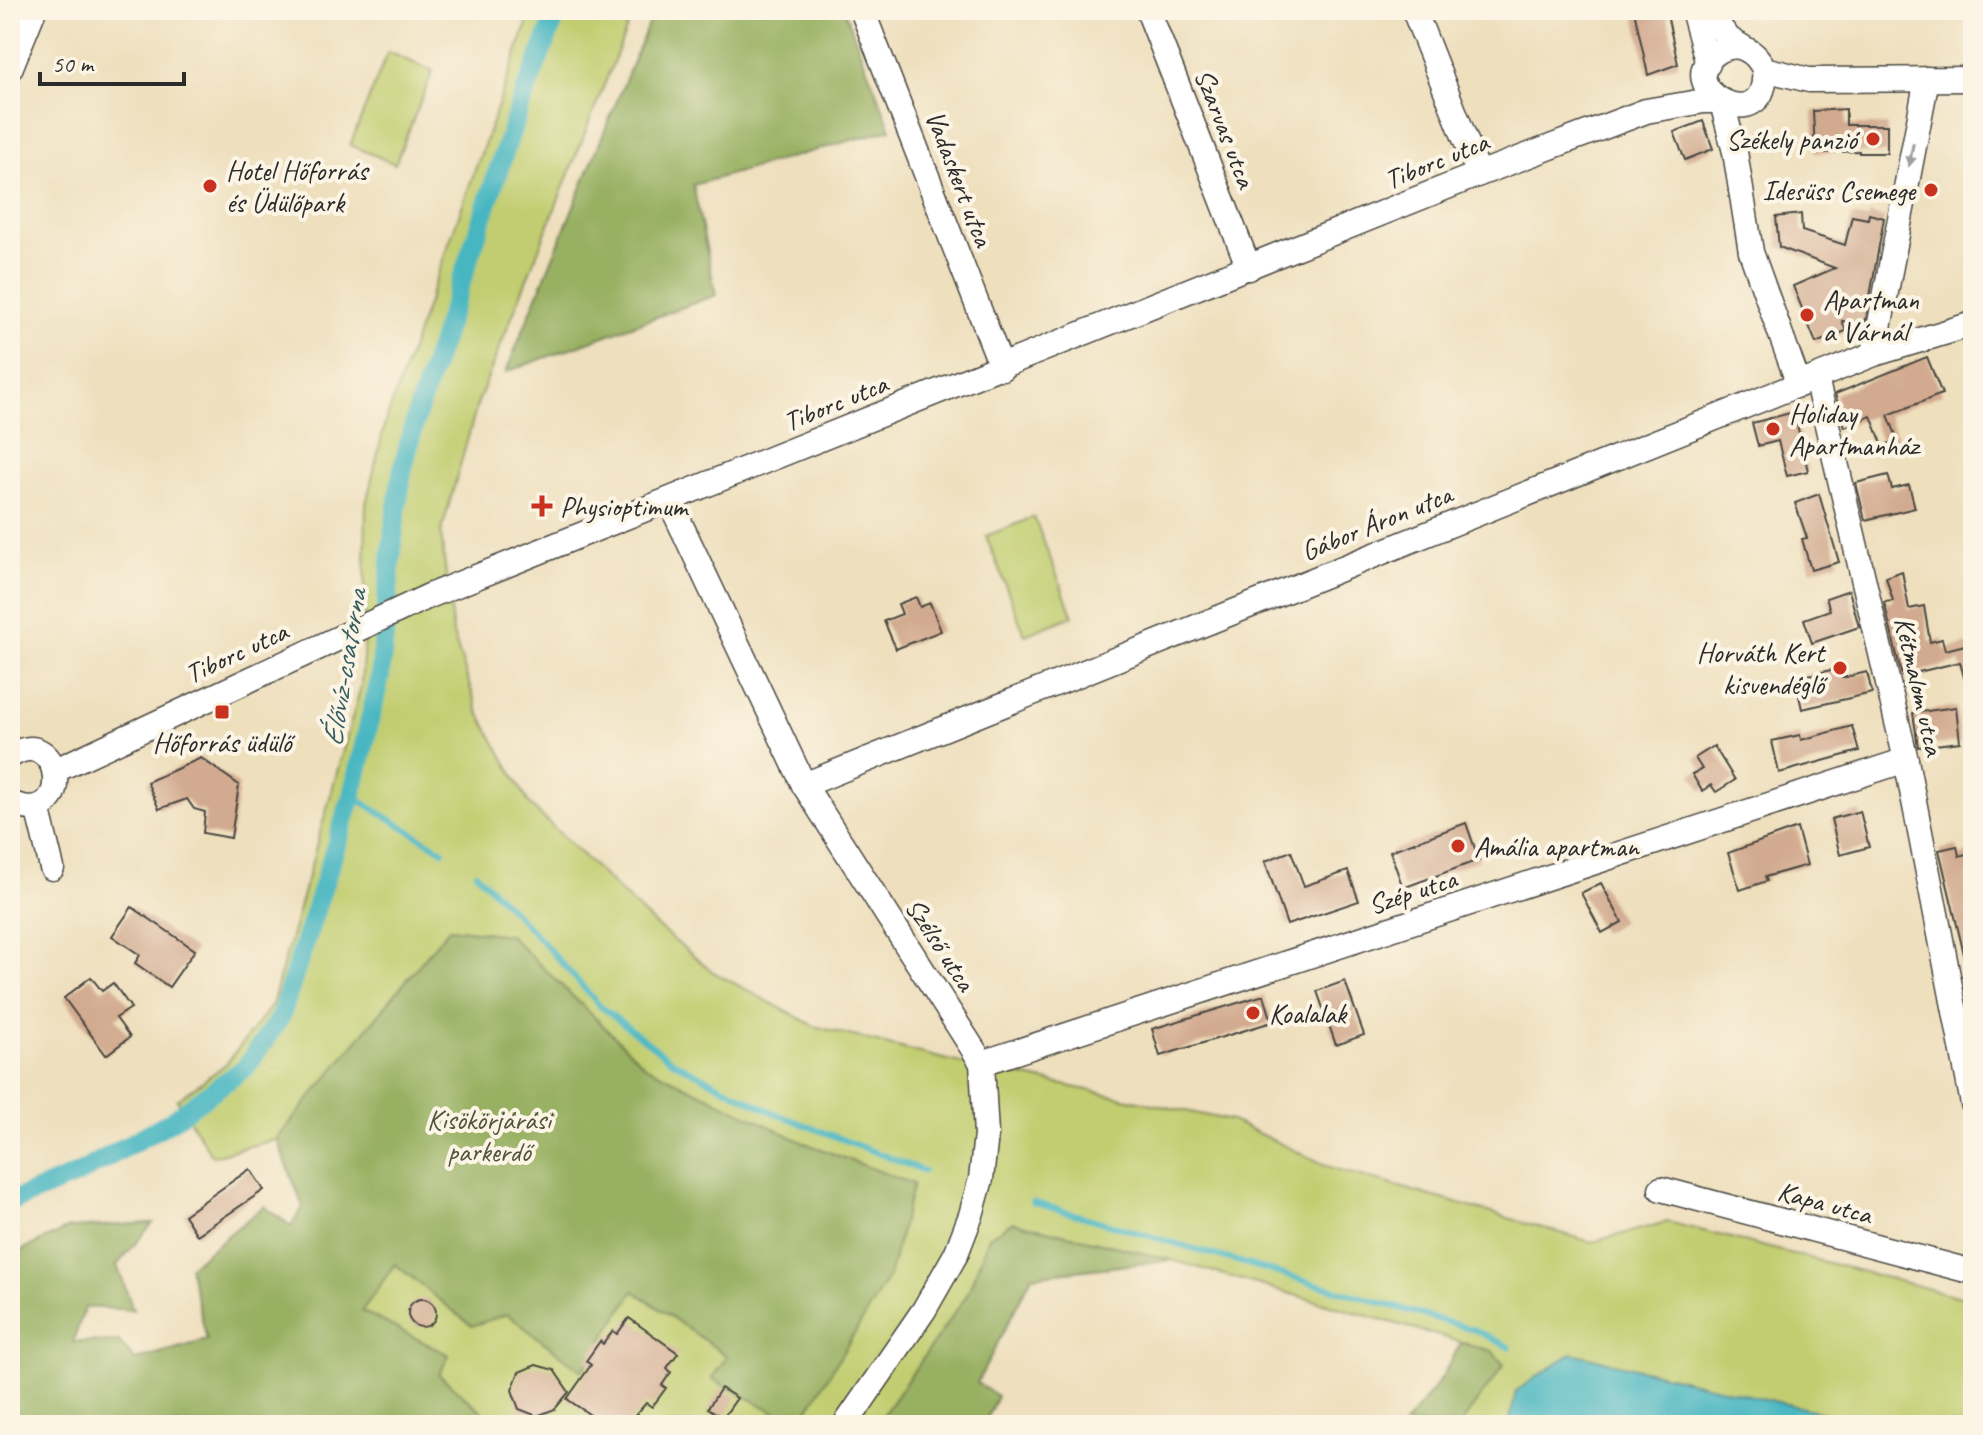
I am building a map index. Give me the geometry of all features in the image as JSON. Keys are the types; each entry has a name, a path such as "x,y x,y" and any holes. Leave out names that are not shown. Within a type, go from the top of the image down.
{"street":[{"path":"10,69 34,10"},
{"name":"Vadaskert utca","path":"862,10 1002,368"},
{"name":"Szarvas utca","path":"1148,10 1249,268"},
{"path":"1414,10 1479,174"},
{"path":"1693,10 1707,68 1707,88 1735,102 1765,80 1764,69 1760,59 1729,39 1706,10"},
{"name":"Tiborc utca","path":"1646,111 1707,68 1722,50 1742,47"},
{"name":"Tiborc utca","path":"1764,69 1809,80 1973,79"},
{"path":"1874,354 1927,79"},
{"name":"Tiborc utca","path":"56,770 413,604 1479,174 1646,111 1695,102 1735,102 1809,80"},
{"name":"Kétmalom utca","path":"1735,102 1736,163 1751,252 1808,382 1906,760 1973,1104"},
{"name":"Gábor Áron utca","path":"804,785 1874,354 1973,324"},
{"name":"Szélső utca","path":"669,500 804,785 982,1063 986,1135 981,1179 971,1215 956,1254 924,1310 845,1425"},
{"path":"10,803 23,808 37,807 50,798 56,787 56,770 50,760 40,752 12,748"},
{"name":"Szép utca","path":"982,1063 1906,760"},
{"path":"37,807 52,868"},
{"name":"Kapa utca","path":"1661,1189 1973,1272"}],"green space":[{"path":"532,10 634,10 478,402 441,533 453,634 478,711 530,805 653,923 713,972 814,1026 956,1062 1232,1121 1330,1167 1592,1242 1668,1222 1973,1300 1973,1425 1460,1425 1504,1365 1492,1351 1172,1260 1013,1222 989,1237 967,1295 876,1425 498,1425 439,1374 448,1355 361,1311 395,1264 472,1326 507,1314 582,1371 634,1291 727,1356 712,1378 913,1184 802,1142 645,1066 509,935 450,928 277,1139 212,1156 177,1100 226,1064 272,1005 361,686 366,504 385,423"},
{"path":"654,10 844,10 891,129 693,185 716,295 506,372"},
{"path":"388,52 433,71 395,164 350,145"},
{"path":"1034,517 1073,616 1025,635 986,536"},
{"name":"Kisökörjárási parkerdő","path":"449,928 509,935 645,1066 802,1142 913,1184 889,1276 799,1425 712,1379 727,1356 634,1291 582,1371 507,1314 472,1326 395,1264 362,1311 449,1355 439,1375 498,1425 10,1425 10,1256 68,1228 153,1223 117,1265 133,1310 85,1307 73,1342 119,1341 135,1360 207,1340 189,1267 264,1206 291,1226 303,1207 277,1139"},
{"path":"1013,1222 1172,1260 1032,1276 977,1383 997,1396 984,1425 876,1425 967,1295 989,1237"},
{"path":"1461,1343 1492,1351 1504,1365 1460,1425 1404,1425 1440,1380"}],"water":[{"path":"1572,1353 1875,1425 1509,1425 1516,1391"}],"building":[{"path":"1634,10 1666,10 1678,64 1648,75"},
{"path":"1846,109 1846,125 1887,125 1887,153 1815,153 1813,111"},
{"path":"1703,121 1713,149 1685,160 1674,132"},
{"path":"1801,214 1802,231 1845,245 1852,216 1868,219 1869,214 1884,218 1865,324 1842,321 1846,331 1816,343 1793,286 1835,268 1779,247 1776,217"},
{"path":"1927,357 1942,394 1888,415 1898,440 1883,446 1871,416 1845,427 1835,394"},
{"path":"1794,412 1808,471 1787,476 1778,441 1758,446 1752,423"},
{"path":"1888,475 1892,489 1909,485 1915,508 1865,520 1856,483"},
{"path":"1819,494 1839,562 1811,570 1802,539 1807,538 1795,503"},
{"path":"1902,571 1909,609 1924,606 1930,642 1942,639 1945,650 1973,643 1973,691 1968,692 1960,662 1902,676 1884,602 1893,601 1886,577"},
{"path":"1849,590 1859,627 1812,643 1804,619 1830,610 1826,598"},
{"path":"916,597 920,607 930,603 941,631 896,649 884,621 902,614 898,604"},
{"path":"1840,668 1842,678 1867,672 1872,693 1802,709 1795,678"},
{"path":"1956,707 1960,742 1918,747 1913,713"},
{"path":"1852,726 1859,751 1779,773 1772,741 1800,735 1801,740"},
{"path":"1714,746 1735,780 1716,792 1711,785 1702,791 1692,774 1702,769 1695,758"},
{"path":"201,758 239,785 231,838 203,833 205,812 194,809 187,799 159,809 147,782"},
{"path":"1860,811 1869,847 1840,855 1831,819"},
{"path":"1466,823 1479,860 1403,888 1390,851"},
{"path":"1797,828 1807,865 1765,877 1767,881 1740,890 1728,853"},
{"path":"1957,846 1959,856 1973,852 1973,970 1968,971 1939,850"},
{"path":"1291,851 1304,886 1348,871 1359,901 1287,925 1265,861"},
{"path":"1601,883 1622,922 1602,933 1581,893"},
{"path":"132,907 195,950 169,987 135,963 140,955 112,936"},
{"path":"91,977 102,991 113,983 131,1008 116,1018 130,1037 106,1055 64,998"},
{"path":"1345,981 1364,1035 1336,1045 1317,991"},
{"path":"1264,995 1272,1022 1160,1056 1152,1029"},
{"path":"250,1169 264,1190 197,1235 184,1215"},
{"path":"422,1299 432,1303 436,1313 432,1323 422,1327 412,1323 408,1313 412,1303"},
{"path":"629,1318 678,1353 667,1368 671,1372 662,1385 666,1388 652,1407 646,1403 627,1425 605,1425 567,1399 591,1365 586,1361 600,1341 603,1344 613,1331 617,1334"},
{"path":"536,1365 554,1370 569,1392 555,1409 537,1416 519,1409 512,1390 519,1372"},
{"path":"721,1388 737,1398 723,1418 708,1408"}],"waterway":[{"name":"Élővíz-csatorna","path":"10,1202 78,1174 171,1121 246,1067 281,1016 352,796 380,677 394,528 402,472 415,420 518,111 558,10"},
{"path":"352,796 443,851"},
{"path":"476,873 600,1006 672,1061 774,1113 924,1171"},
{"path":"1032,1202 1475,1330 1509,1347"}],"place":[{"name":"Székely panzió","path":"1873,139"},
{"name":"Hotel Hőforrás és Üdülőpark","path":"210,186"},
{"name":"Idesüss Csemege","path":"1931,190"},
{"name":"Apartman a Várnál","path":"1807,315"},
{"name":"Holiday Apartmanház","path":"1773,429"},
{"name":"Physioptimum","path":"542,506"},
{"name":"Horváth Kert kisvendéglő","path":"1840,668"},
{"name":"Hőforrás üdülő","path":"222,712"},
{"name":"Amália apartman","path":"1458,846"},
{"name":"Koalalak","path":"1253,1013"}]}
